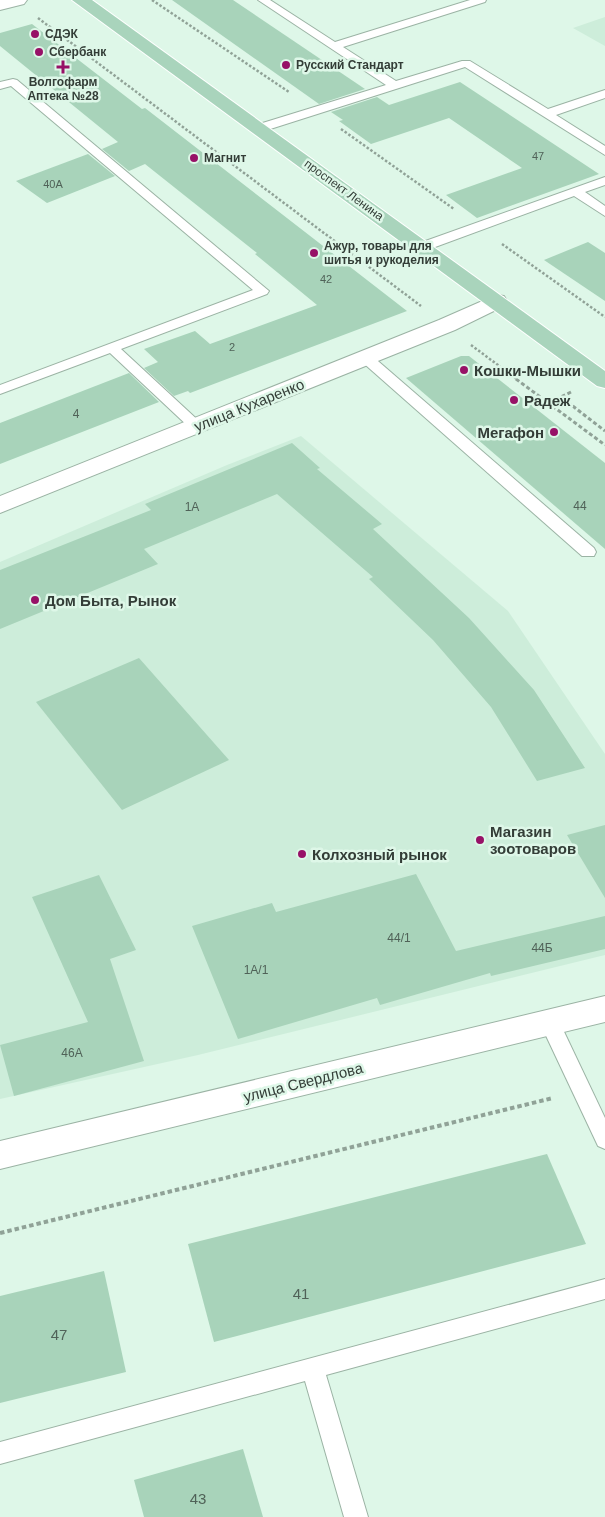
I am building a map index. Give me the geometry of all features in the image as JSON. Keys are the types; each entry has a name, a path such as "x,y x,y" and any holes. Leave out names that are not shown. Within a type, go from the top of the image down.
{"main road":[{"name":"проспект Ленина","path":"81,0 260,128 605,381"}],"street":[{"path":"0,5 18,0"},
{"name":"улица Кухаренко","path":"0,505 447,325 496,302"},
{"name":"улица Свердлова","path":"0,1154 605,1009"}],"lane":[{"path":"263,0 396,86"},
{"path":"333,46 481,0"},
{"path":"260,128 466,63 605,151"},
{"path":"0,86 13,82 262,291 3,385"},
{"path":"546,114 605,94"},
{"path":"422,247 480,228 605,181"},
{"path":"576,192 605,212"},
{"path":"111,347 196,426"},
{"path":"366,358 588,552"},
{"path":"550,1022 605,1140"},
{"path":"0,1454 605,1289"},
{"path":"313,1368 356,1517"}],"path":[{"path":"152,0 316,111 605,318"},
{"path":"34,16 426,309"},
{"path":"464,339 605,445"},
{"path":"564,386 571,392 561,397 605,431"},
{"path":"0,1233 582,1092"}],"shaded area":[{"path":"605,17 605,46 573,28"},
{"name":"Колхозный рынок","path":"301,436 508,611 605,754 605,955 198,1055 0,1099 0,562 227,465"}],"building":[{"path":"172,0 233,0 365,89 319,104"},
{"path":"32,24 142,109 145,108 407,311 190,393 188,391 174,396 144,368 158,362 144,349 195,331 210,344 317,305 255,254 257,253 145,164 129,171 102,149 118,142 0,46 0,33"},
{"path":"460,82 599,174 477,218 446,195 522,168 449,118 371,144 339,121 343,120 331,112 377,97 389,105"},
{"path":"88,154 115,176 47,203 16,181"},
{"path":"588,242 605,253 605,301 544,260"},
{"path":"461,356 469,356 605,463 605,549 406,378"},
{"path":"129,373 159,402 0,464 0,423"},
{"path":"292,443 320,468 317,469 382,524 373,529 469,618 534,690 585,768 537,781 491,707 433,640 369,579 373,577 277,494 144,549 158,564 0,629 0,570 151,510 145,504"},
{"path":"139,658 229,760 122,810 36,702"},
{"path":"605,825 605,898 567,835"},
{"path":"416,874 456,951 605,916 605,949 491,976 490,973 380,1005 377,998 238,1039 192,926 272,903 276,912"},
{"path":"99,875 136,950 110,959 144,1061 14,1096 0,1045 88,1022 32,897"},
{"path":"547,1154 586,1244 214,1342 188,1244"},
{"path":"104,1271 126,1372 0,1403 0,1296"},
{"path":"243,1449 263,1517 144,1517 134,1480"}],"place":[{"name":"СДЭК","path":"35,34"},
{"name":"Сбербанк","path":"39,52"},
{"name":"Русский Стандарт","path":"286,65"},
{"name":"Волгофарм Аптека №28","path":"63,67"},
{"name":"Магнит","path":"194,158"},
{"name":"Ажур, товары для шитья и рукоделия","path":"314,253"},
{"name":"Кошки-Мышки","path":"464,370"},
{"name":"Радеж","path":"514,400"},
{"name":"Мегафон","path":"554,432"},
{"name":"Дом Быта, Рынок","path":"35,600"},
{"name":"Магазин зоотоваров","path":"480,840"},
{"name":"Колхозный рынок","path":"302,854"}]}
